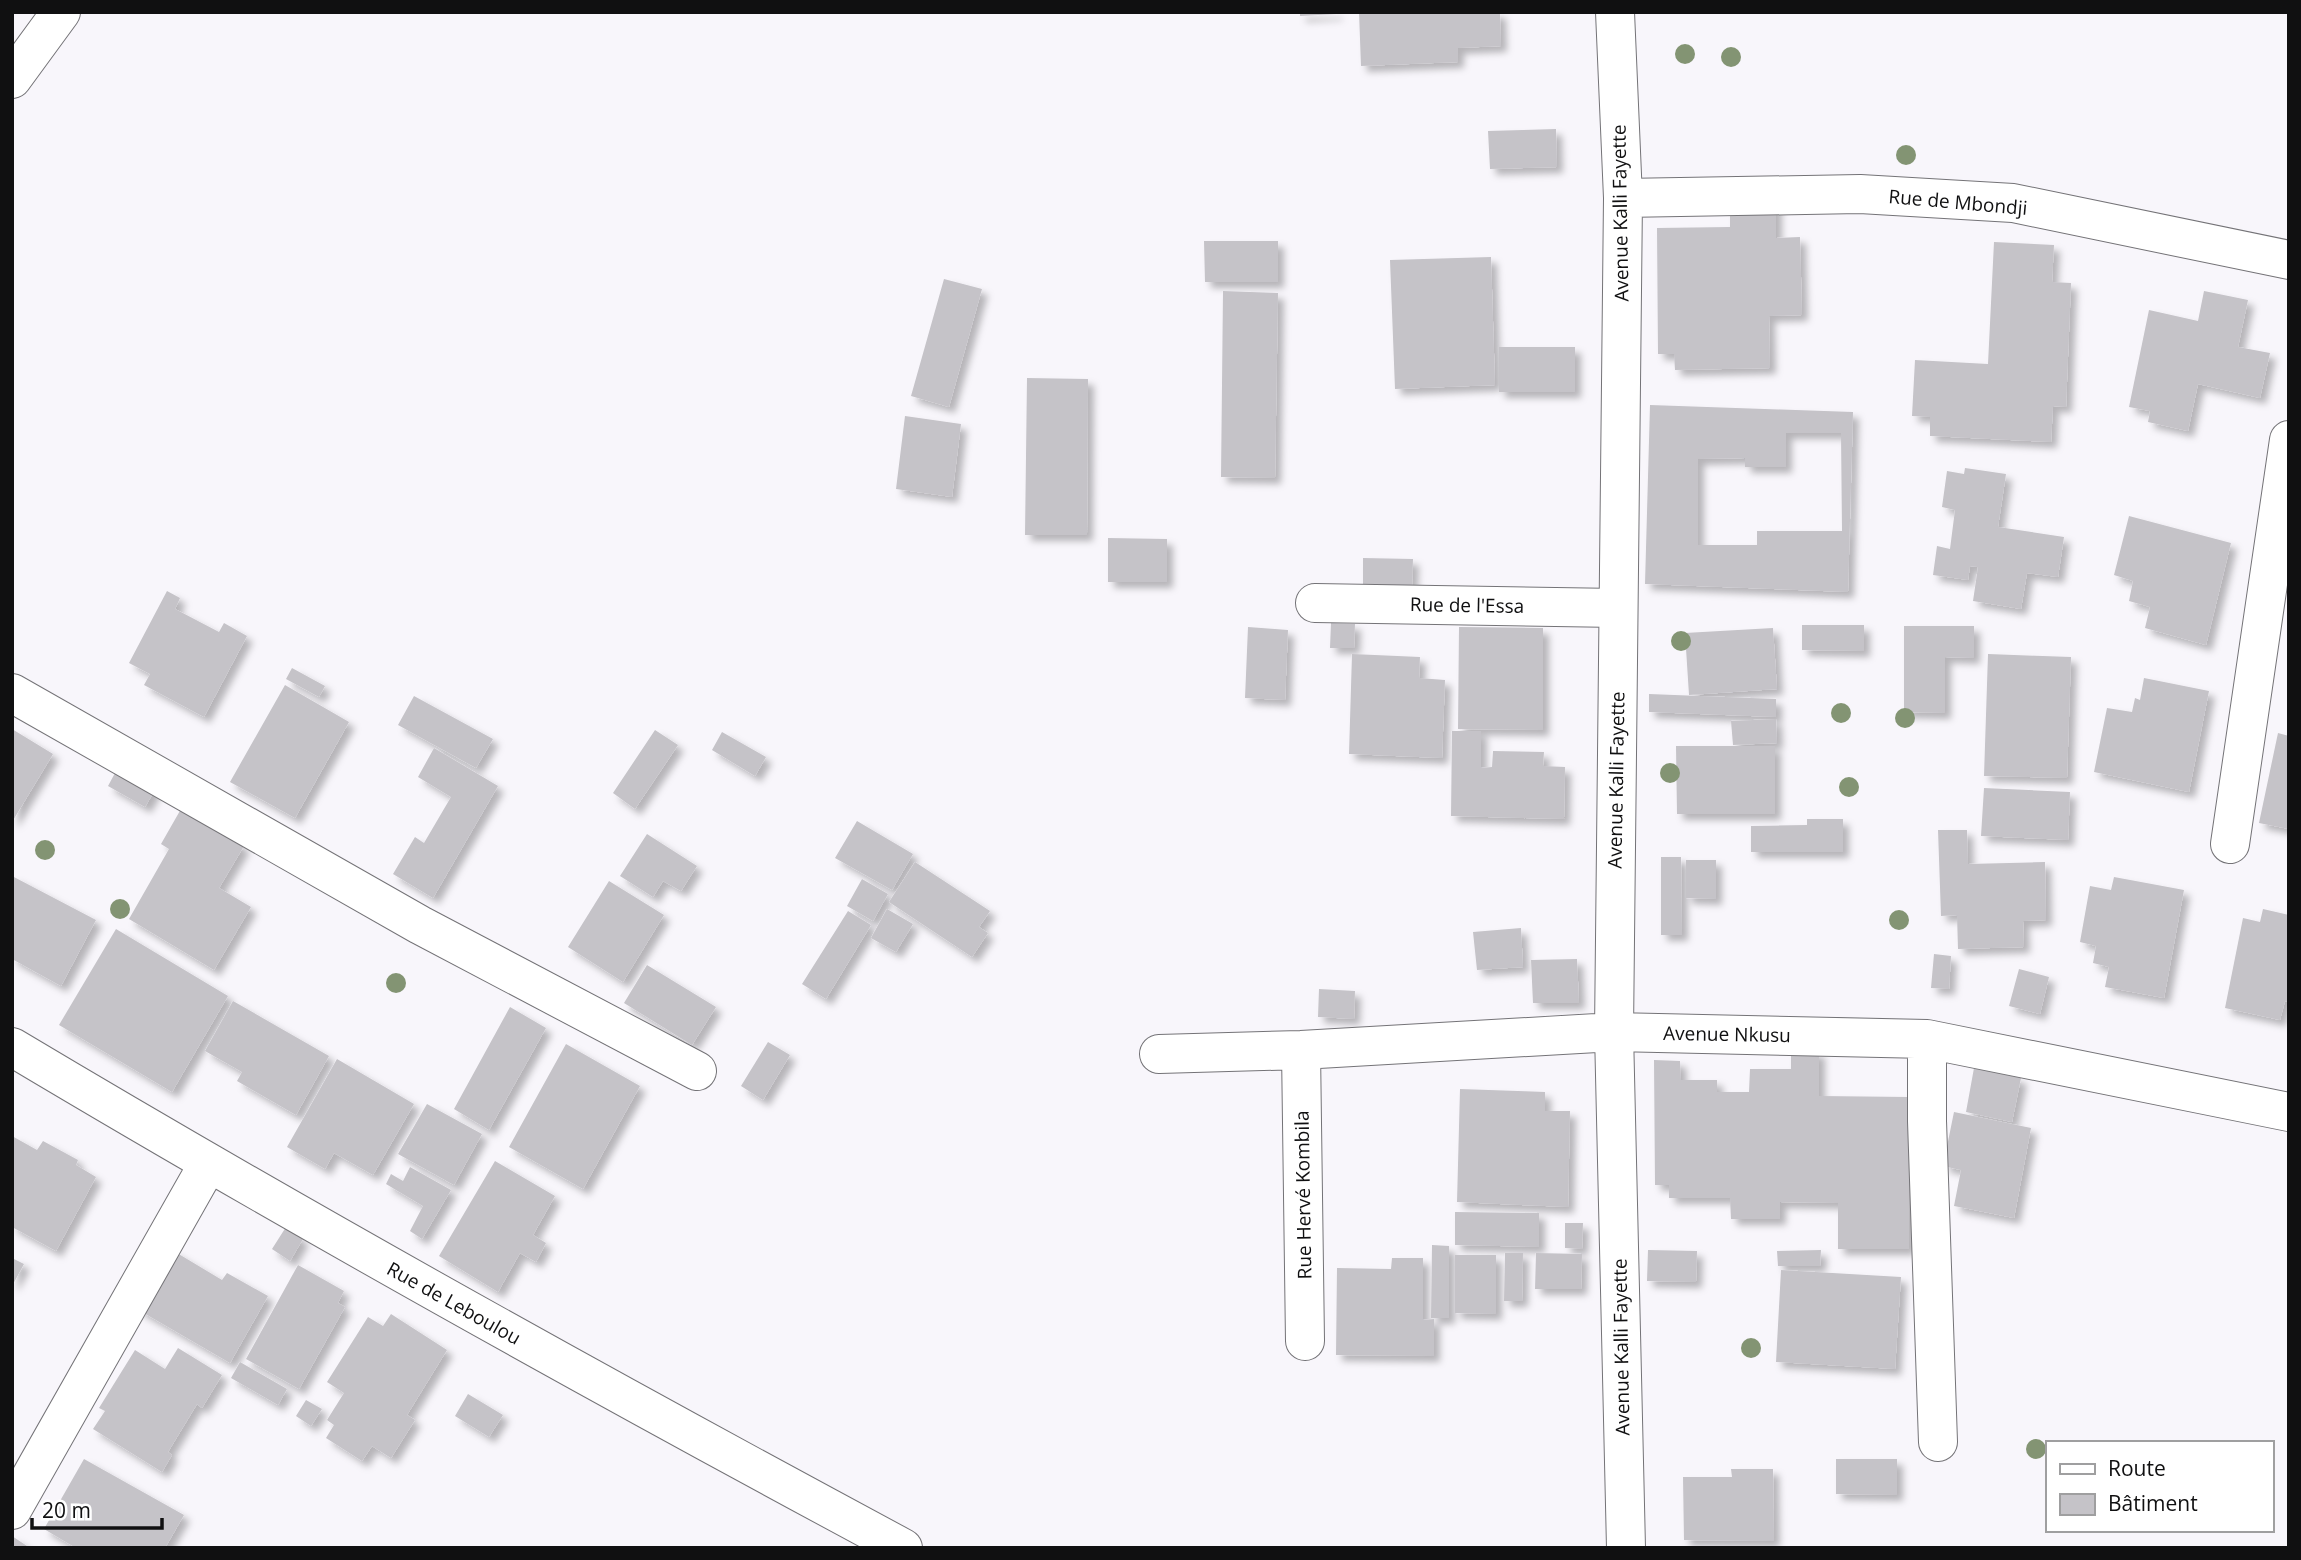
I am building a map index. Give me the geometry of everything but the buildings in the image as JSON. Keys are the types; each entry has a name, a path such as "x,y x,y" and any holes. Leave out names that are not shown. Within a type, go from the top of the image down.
{"street":[{"path":"12,79 61,12"},
{"name":"Avenue Kalli Fayette","path":"1615,12 1623,198 1614,1032 1626,1548"},
{"name":"Rue de Mbondji","path":"1623,198 1860,194 2013,203 2289,260"},
{"path":"2230,844 2289,440"},
{"name":"Rue de l'Essa","path":"1315,603 1618,608"},
{"path":"12,693 408,918 697,1071"},
{"name":"Avenue Nkusu","path":"1159,1055 1301,1050 1614,1032 1927,1038 2289,1112"},
{"path":"1927,1038 1927,1135 1938,1442"},
{"name":"Rue de Leboulou","path":"12,1047 208,1164 589,1379 903,1548"},
{"name":"Rue Hervé Kombila","path":"1301,1050 1305,1340"},
{"path":"12,1510 208,1164"}]}
